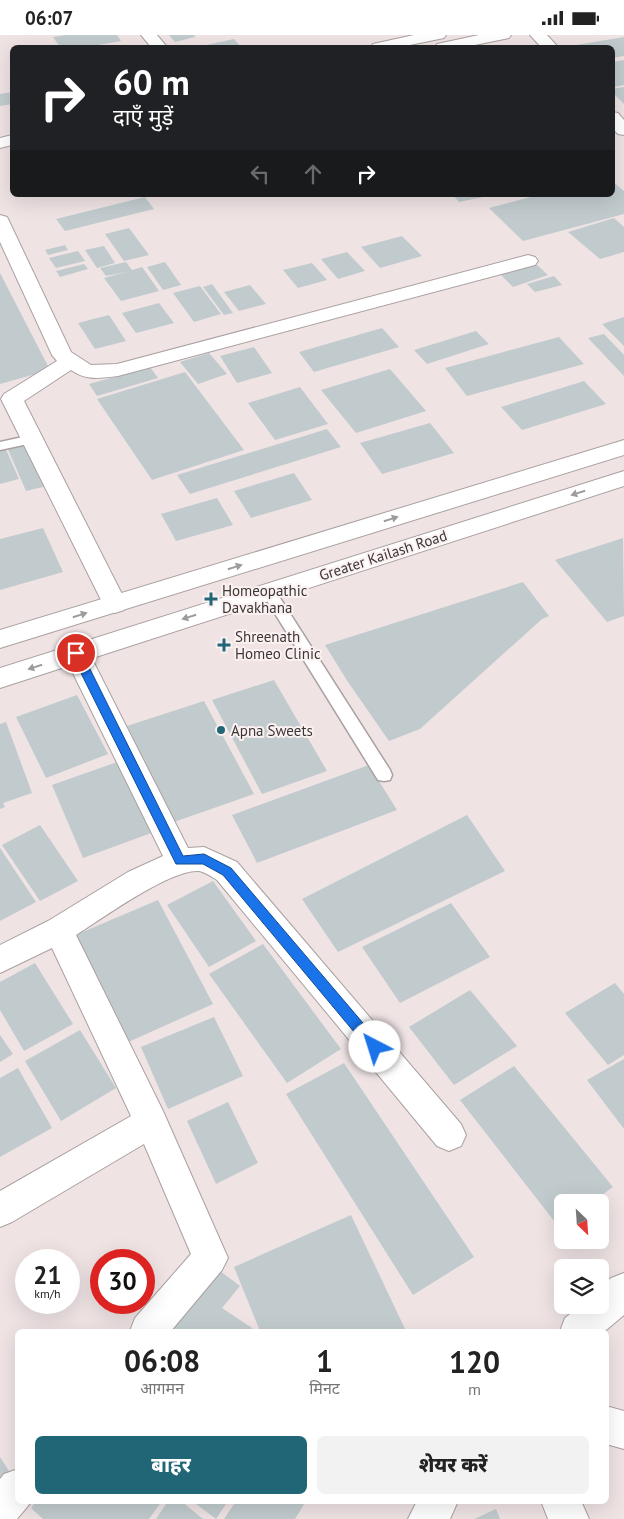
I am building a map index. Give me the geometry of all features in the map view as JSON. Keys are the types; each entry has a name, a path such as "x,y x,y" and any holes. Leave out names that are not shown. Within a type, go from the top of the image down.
{"street":[{"path":"389,45 438,35"},
{"path":"453,45 503,35"},
{"path":"538,35 548,45"},
{"path":"615,120 624,130"},
{"path":"0,221 62,355 87,372 118,370 528,261"},
{"path":"71,361 12,399 115,604"},
{"name":"Greater Kailash Road","path":"0,639 624,447"},
{"name":"Greater Kailash Road","path":"0,678 624,478"},
{"path":"76,653 180,861"},
{"path":"0,961 59,930 138,881 180,861 204,859 227,871 449,1135"},
{"path":"59,930 151,1122 210,1258 150,1329"},
{"path":"0,1209 151,1122"},
{"path":"580,1329 624,1291"},
{"path":"609,1426 624,1431"},
{"path":"0,1509 15,1492"},
{"path":"428,1519 437,1504"},
{"path":"562,1504 569,1519"}],"lane":[{"path":"0,446 32,439"},
{"path":"268,591 384,775"}],"building":[{"path":"66,35 117,35 121,41 98,45 59,45 53,37"},
{"path":"169,35 194,35 195,37 175,42"},
{"path":"624,37 624,56 615,58 615,45 576,45"},
{"path":"234,39 239,45 206,45"},
{"path":"624,60 624,85 615,87 615,62"},
{"path":"624,87 624,104 615,95 615,88"},
{"path":"10,92 10,104 0,106 0,94"},
{"path":"615,184 624,191 624,214 523,241 489,208 530,197 615,197"},
{"path":"145,197 154,209 65,231 56,219"},
{"path":"455,197 483,197 459,202"},
{"path":"614,218 624,227 624,252 600,259 568,232"},
{"path":"129,228 149,255 124,261 105,234"},
{"path":"402,236 422,256 380,268 361,247"},
{"path":"65,245 68,250 48,255 45,250"},
{"path":"104,246 115,263 97,268 85,250"},
{"path":"78,251 85,261 56,268 49,258"},
{"path":"347,252 365,271 338,279 321,259"},
{"path":"126,262 132,270 142,267 159,291 121,301 104,278 126,272 106,276 100,268"},
{"path":"165,262 181,285 163,290 147,267"},
{"path":"312,263 327,280 298,288 283,270"},
{"path":"535,263 548,275 513,287 500,274"},
{"path":"84,264 88,269 60,277 56,271"},
{"path":"0,273 50,370 0,384"},
{"path":"554,276 562,285 535,292 527,284"},
{"path":"212,284 233,313 224,315 203,287"},
{"path":"250,285 266,304 239,311 224,292"},
{"path":"200,286 221,314 194,322 173,293"},
{"path":"159,303 174,323 136,333 122,313"},
{"path":"109,315 126,341 95,349 78,323"},
{"path":"624,317 624,346 602,324"},
{"path":"382,328 399,347 314,372 299,352"},
{"path":"476,331 489,344 427,364 414,350"},
{"path":"604,334 624,355 624,376 588,338"},
{"path":"559,337 584,364 467,396 445,368"},
{"path":"254,347 272,373 237,383 220,356"},
{"path":"209,353 227,374 198,384 180,362"},
{"path":"150,367 158,378 97,396 89,384"},
{"path":"390,369 426,411 356,433 321,390"},
{"path":"185,372 244,450 152,480 97,399"},
{"path":"584,381 606,404 522,430 501,407"},
{"path":"300,387 328,424 275,440 248,403"},
{"path":"430,423 454,453 382,474 360,443"},
{"path":"327,429 341,447 190,494 177,475"},
{"path":"30,441 51,485 26,491 7,447"},
{"path":"4,445 19,479 0,484 0,446"},
{"path":"294,473 312,500 251,518 234,491"},
{"path":"217,498 233,525 176,541 161,514"},
{"path":"43,528 63,572 0,590 0,539"},
{"path":"623,538 624,616 607,622 555,560"},
{"path":"523,582 549,616 542,619 420,729 389,741 325,645"},
{"path":"274,680 327,771 262,794 212,700"},
{"path":"77,695 108,754 46,778 16,717"},
{"path":"204,701 254,794 174,822 127,726"},
{"path":"6,722 32,793 3,803 5,807 0,809 0,724"},
{"path":"120,761 154,832 83,858 52,785"},
{"path":"369,765 397,810 257,863 232,815"},
{"path":"467,815 505,871 338,952 302,899"},
{"path":"40,825 78,881 40,901 2,845"},
{"path":"0,848 36,902 0,921"},
{"path":"213,881 256,941 209,967 167,905"},
{"path":"158,900 213,1004 124,1044 73,936"},
{"path":"451,903 490,957 400,1003 362,947"},
{"path":"263,944 341,1049 287,1083 209,974"},
{"path":"35,963 73,1024 24,1051 0,1010 0,982"},
{"path":"615,983 624,994 624,1055 608,1065 565,1013"},
{"path":"470,990 517,1046 454,1085 409,1027"},
{"path":"214,1017 243,1076 168,1109 141,1047"},
{"path":"80,1030 116,1088 61,1121 25,1061"},
{"path":"0,1035 13,1054 0,1062"},
{"path":"624,1059 624,1129 587,1080"},
{"path":"344,1063 474,1257 413,1295 286,1094"},
{"path":"514,1066 613,1187 603,1194 554,1194 554,1221 460,1100"},
{"path":"18,1068 52,1128 0,1157 0,1078"},
{"path":"228,1102 258,1163 216,1184 187,1121"},
{"path":"351,1215 405,1329 259,1329 234,1267"},
{"path":"212,1265 240,1286 222,1308 252,1328 251,1329 163,1329"},
{"path":"0,1457 9,1471 0,1479"},
{"path":"34,1504 160,1504 149,1519 43,1519 31,1508"},
{"path":"166,1504 185,1504 203,1519 156,1519"},
{"path":"196,1504 226,1504 216,1519"},
{"path":"234,1504 304,1504 295,1519 224,1519"},
{"path":"496,1509 500,1519 474,1519"}],"place":[{"name":"Homeopathic Davakhana","path":"211,599"},
{"name":"Shreenath Homeo Clinic","path":"224,645"},
{"name":"Apna Sweets","path":"221,730"}],"route":[{"path":"76,653 180,861 204,859 227,871 375,1047"}]}
